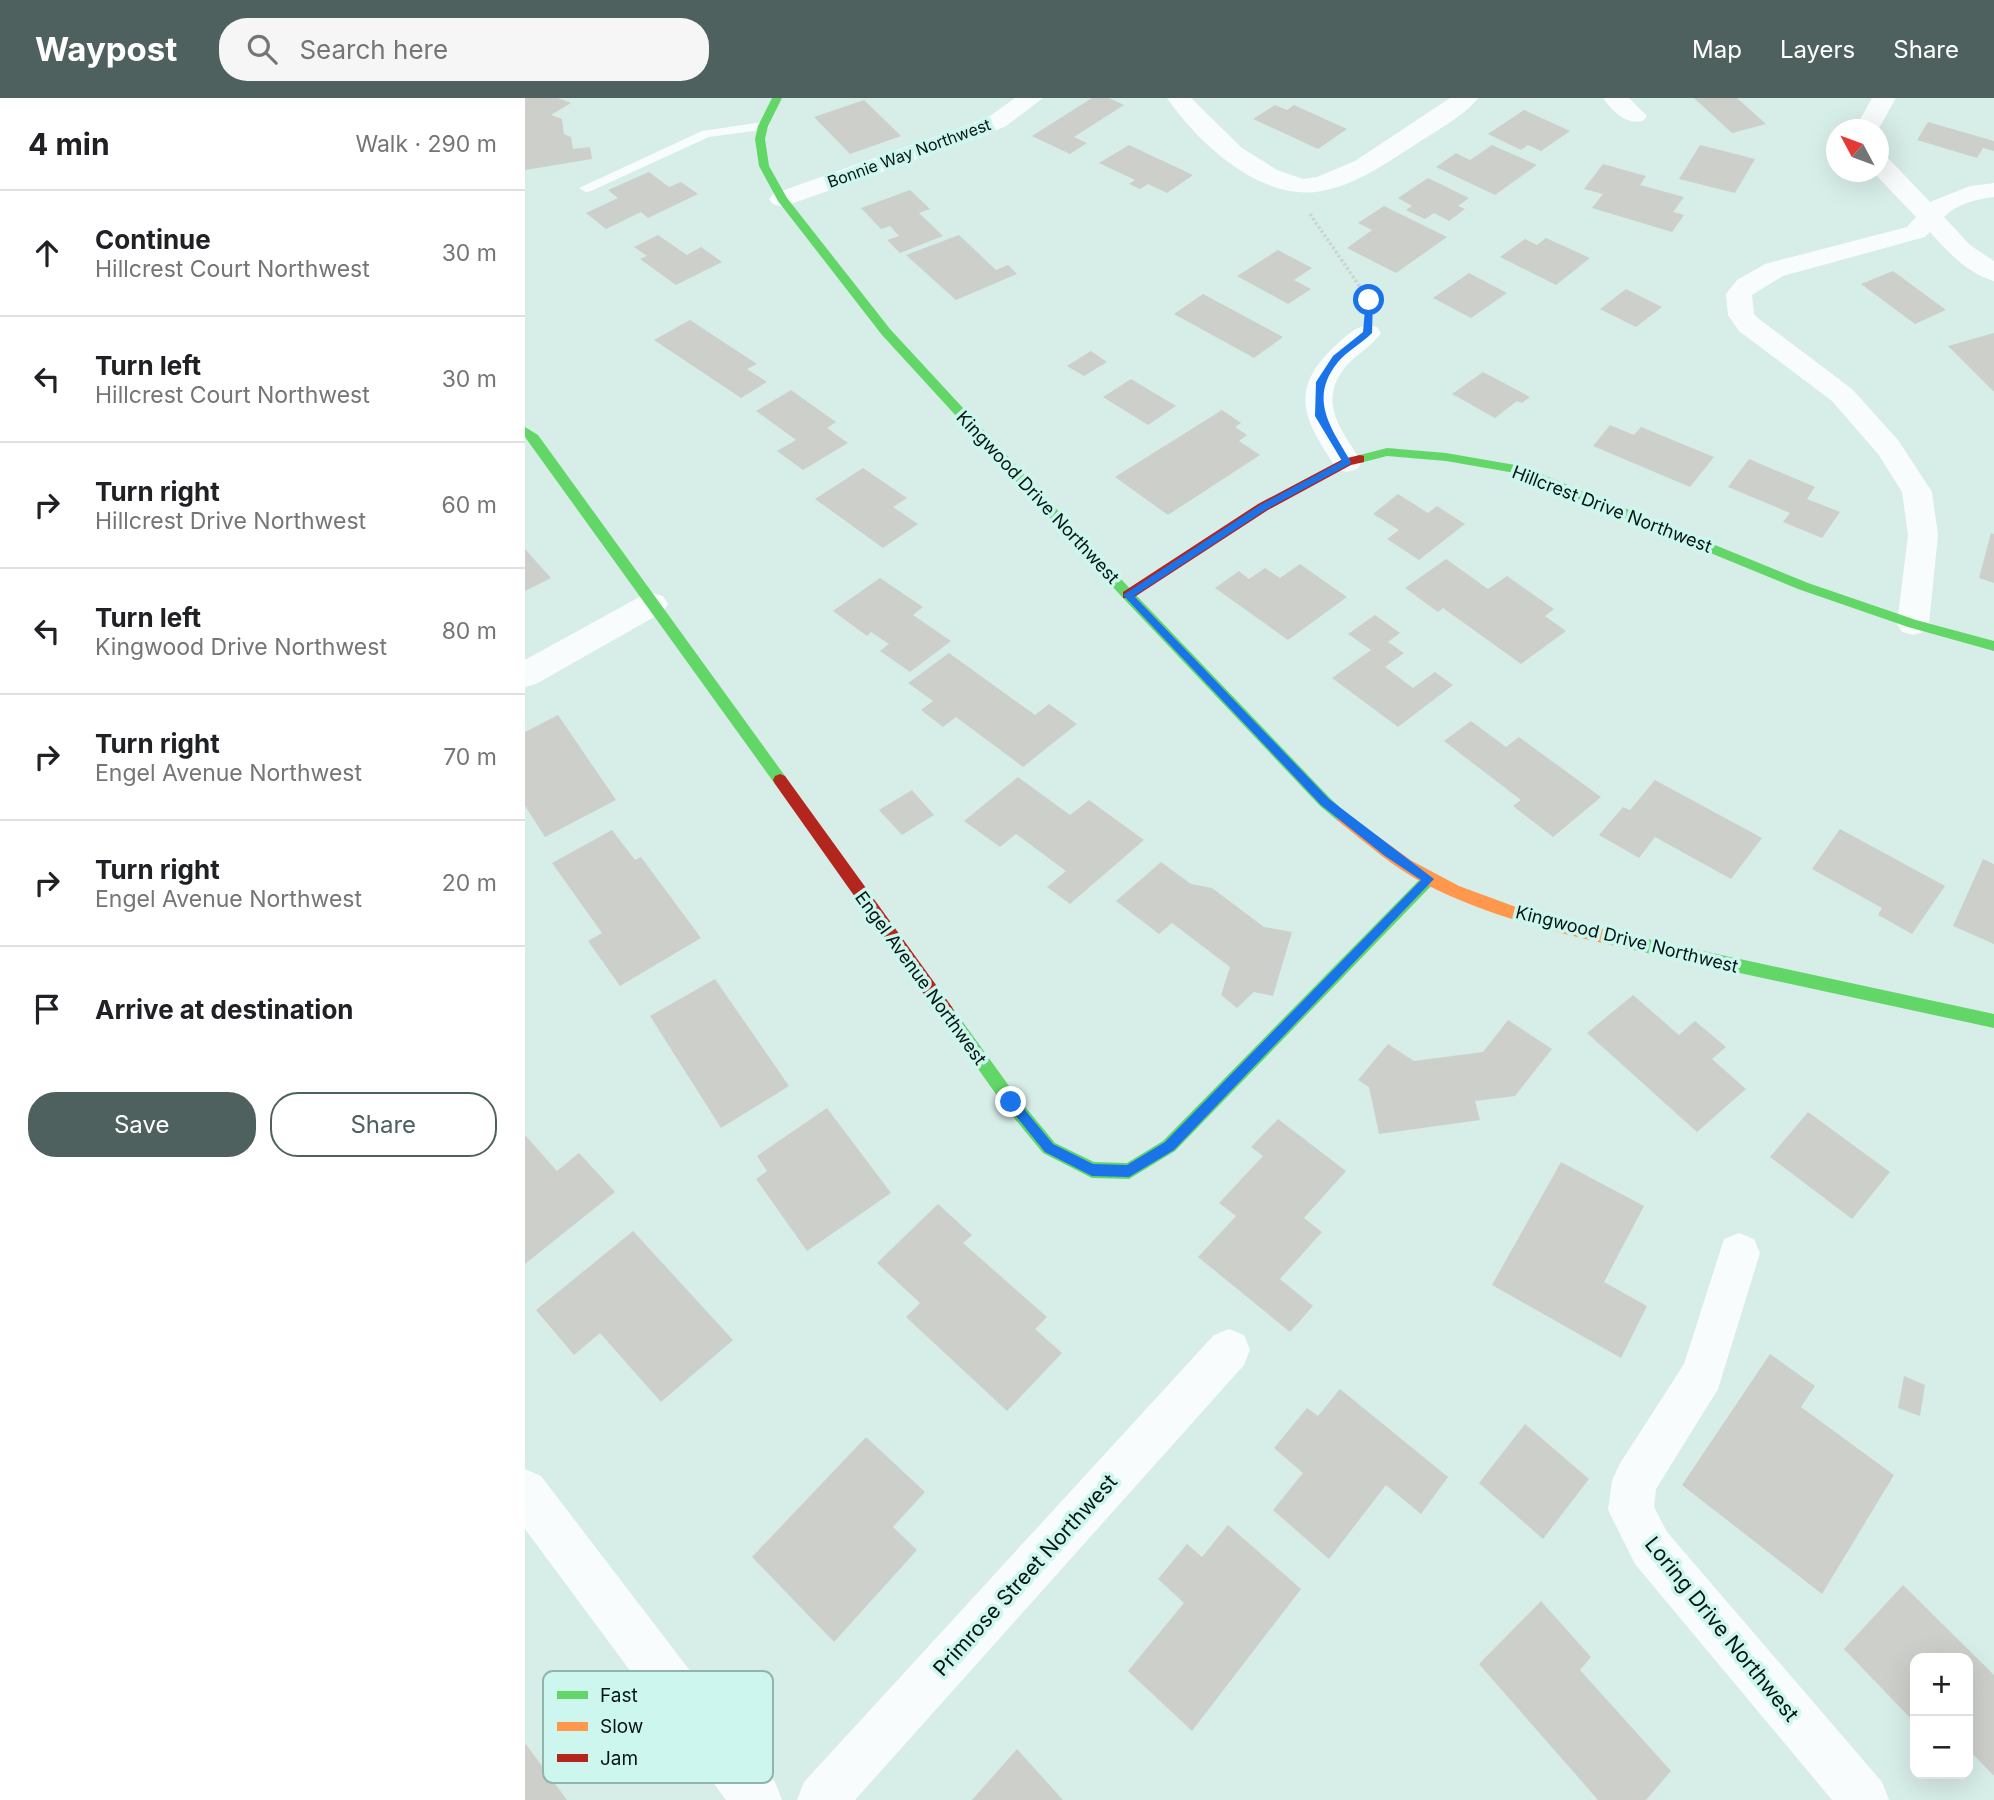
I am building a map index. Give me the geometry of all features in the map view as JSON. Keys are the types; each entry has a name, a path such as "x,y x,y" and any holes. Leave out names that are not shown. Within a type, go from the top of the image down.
{"street":[{"name":"Kingwood Drive Northwest","path":"777,98 763,126 760,139 764,166 782,199 886,332 1128,595 1325,802 1388,853 1429,879 1505,910 1562,926 1994,1021"},
{"name":"Bonnie Way Northwest","path":"782,199 974,131 998,121 1031,98"},
{"path":"1178,98 1240,158 1273,178 1304,186 1352,173 1466,98"},
{"path":"1615,98 1635,116"},
{"path":"1872,119 1884,98"},
{"path":"1889,174 1961,250 1994,273"},
{"path":"1913,624 1923,536 1917,492 1888,447 1842,395 1749,325 1738,305 1739,294 1746,286 1774,270 1916,232 1942,204 1979,191 1994,190"},
{"path":"1347,462 1320,416 1320,382 1336,358 1367,333"},
{"name":"Engel Avenue Northwest","path":"525,431 534,438 1011,1102 1049,1148 1092,1170 1129,1171 1169,1146 1429,879"},
{"name":"Hillcrest Drive Northwest","path":"1128,595 1263,507 1347,462 1387,452 1446,457 1517,469 1803,586 1913,624 1994,646"},
{"path":"525,675 652,604"},
{"name":"Loring Drive Northwest","path":"1738,1253 1703,1374 1635,1482 1631,1510 1651,1548 1864,1800"},
{"name":"Primrose Street Northwest","path":"822,1800 1229,1350"},
{"path":"525,1492 660,1671"},
{"path":"744,1783 757,1800"}],"lane":[{"path":"586,188 706,134 763,126"}],"path":[{"path":"1304,186 1306,207 1369,300 1367,333"}],"building":[{"path":"525,98 558,98 571,103 551,115 562,119 564,134 571,137 573,149 590,147 592,159 525,170"},
{"path":"1092,98 1109,98 1124,105 1074,137 1087,143 1070,154 1032,136"},
{"path":"1694,98 1737,98 1766,124 1732,133"},
{"path":"864,100 901,136 850,154 814,117"},
{"path":"1275,105 1287,110 1294,105 1347,129 1318,149 1253,119"},
{"path":"1524,110 1570,131 1541,151 1528,145 1521,150 1488,134"},
{"path":"1928,122 1994,141 1994,151 1983,148 1977,158 1917,140"},
{"path":"1129,145 1193,175 1167,193 1148,184 1140,189 1129,184 1135,180 1099,163"},
{"path":"1492,145 1537,165 1495,195 1436,167 1456,153 1470,160"},
{"path":"1700,145 1755,159 1735,193 1679,179"},
{"path":"1603,164 1646,176 1640,185 1684,197 1673,212 1684,215 1672,232 1592,208 1603,194 1584,189"},
{"path":"649,172 669,187 681,182 698,194 648,218 641,212 606,229 586,213 618,198 608,190"},
{"path":"1428,178 1469,198 1458,206 1465,209 1449,221 1434,213 1425,219 1406,210 1412,206 1398,198"},
{"path":"910,190 930,209 919,213 943,236 900,253 887,240 899,236 890,226 881,229 861,208"},
{"path":"1384,206 1447,237 1396,273 1347,248 1372,230 1358,223"},
{"path":"658,235 687,255 701,247 722,262 676,285 640,259 647,256 634,247"},
{"path":"959,235 996,270 1008,265 1017,274 956,300 906,255"},
{"path":"1546,238 1590,258 1556,285 1500,257 1525,239 1537,245"},
{"path":"1278,250 1312,268 1294,280 1311,289 1288,304 1237,276"},
{"path":"1893,271 1946,310 1915,324 1861,284"},
{"path":"1469,273 1507,293 1471,318 1433,298"},
{"path":"1626,289 1662,307 1636,327 1600,309"},
{"path":"1203,294 1283,337 1254,358 1174,314"},
{"path":"690,320 757,364 747,369 767,382 741,398 654,340"},
{"path":"1994,333 1994,392 1948,346"},
{"path":"1091,351 1107,362 1084,376 1067,366"},
{"path":"1483,372 1530,397 1522,403 1517,401 1495,418 1452,394"},
{"path":"1131,379 1176,406 1148,425 1103,397"},
{"path":"791,390 836,422 827,428 848,443 803,470 777,451 796,440 756,411"},
{"path":"1222,410 1241,423 1235,427 1247,435 1239,441 1260,455 1168,515 1115,477"},
{"path":"1610,425 1634,435 1641,427 1714,457 1690,487 1593,446"},
{"path":"1749,459 1815,487 1807,499 1840,512 1822,538 1783,522 1790,513 1728,487"},
{"path":"863,468 907,498 893,507 918,524 883,548 815,499"},
{"path":"1398,494 1428,513 1437,506 1465,524 1419,560 1387,539 1399,530 1373,514"},
{"path":"1991,533 1994,534 1994,583 1979,578"},
{"path":"525,549 551,578 525,591"},
{"path":"1446,559 1488,589 1507,576 1554,609 1545,616 1566,631 1521,664 1443,608 1438,612 1405,588"},
{"path":"1300,564 1347,597 1288,640 1215,588 1239,571 1249,579 1265,568 1280,578"},
{"path":"880,578 923,607 913,615 951,641 910,672 880,651 889,644 871,632 867,636 833,611"},
{"path":"1375,615 1400,633 1388,642 1404,653 1385,667 1413,688 1435,672 1453,685 1398,727 1332,678 1371,650 1348,634"},
{"path":"949,653 1035,715 1049,704 1077,724 1023,767 956,717 943,727 921,710 933,701 908,683"},
{"path":"558,715 616,800 545,837 525,806 525,732"},
{"path":"1471,721 1506,747 1519,737 1601,797 1553,837 1513,806 1521,800 1444,741"},
{"path":"1018,777 1070,815 1089,800 1144,840 1070,904 1047,887 1066,871 1016,834 1000,847 964,821"},
{"path":"1655,780 1762,838 1731,879 1655,837 1639,858 1599,835 1623,807 1630,810"},
{"path":"912,790 934,815 902,835 879,810"},
{"path":"1840,829 1945,886 1912,934 1878,915 1882,908 1812,869"},
{"path":"612,830 635,860 641,857 701,938 620,986 588,941 602,933 552,863"},
{"path":"1983,859 1994,864 1994,944 1953,926"},
{"path":"1161,862 1191,884 1212,888 1264,927 1292,932 1273,996 1254,992 1237,1008 1221,995 1230,967 1172,923 1159,934 1116,901"},
{"path":"715,979 789,1086 721,1128 650,1016"},
{"path":"1633,995 1679,1035 1695,1021 1726,1047 1712,1059 1746,1089 1697,1132 1587,1033"},
{"path":"1508,1020 1552,1049 1515,1096 1475,1101 1480,1120 1379,1134 1369,1087 1358,1080 1388,1044 1414,1061 1483,1052"},
{"path":"827,1108 891,1193 807,1251 756,1179 767,1171 757,1156"},
{"path":"1808,1112 1890,1172 1852,1219 1770,1157"},
{"path":"1278,1119 1346,1171 1304,1218 1322,1232 1280,1279 1313,1306 1290,1332 1198,1257 1236,1216 1219,1203 1263,1156 1251,1147"},
{"path":"525,1135 557,1171 579,1153 615,1192 525,1264"},
{"path":"1561,1162 1644,1206 1604,1282 1647,1306 1621,1358 1492,1285"},
{"path":"938,1204 972,1235 963,1243 1047,1317 1035,1329 1062,1353 1007,1411 906,1317 920,1303 877,1263"},
{"path":"633,1231 733,1340 661,1402 600,1333 574,1355 536,1310"},
{"path":"1770,1354 1815,1386 1801,1407 1894,1475 1822,1594 1682,1485"},
{"path":"1904,1376 1925,1385 1920,1416 1898,1408"},
{"path":"1340,1389 1448,1477 1421,1514 1386,1485 1329,1559 1273,1510 1303,1473 1274,1448 1307,1408 1318,1416"},
{"path":"1525,1424 1589,1479 1543,1539 1479,1483"},
{"path":"866,1437 925,1492 893,1527 917,1550 834,1642 752,1557"},
{"path":"1228,1525 1301,1589 1192,1731 1128,1671 1184,1603 1158,1579 1187,1544 1202,1557"},
{"path":"1903,1585 1972,1653 1910,1653 1910,1718 1844,1649"},
{"path":"1541,1601 1591,1657 1580,1670 1671,1771 1646,1800 1598,1800 1479,1664"},
{"path":"1973,1654 1994,1675 1994,1776 1973,1754"},
{"path":"525,1743 543,1767 543,1783 554,1783 567,1800 525,1800"},
{"path":"1017,1749 1063,1800 972,1800"}],"traffic: fast":[{"path":"777,98 763,126 760,139 764,166 782,199 886,332 1128,595 1325,802 1343,817"},
{"path":"525,431 534,438 780,780"},
{"path":"1360,459 1387,452 1446,457 1517,469 1803,586 1913,624 1994,646"},
{"path":"946,1012 1011,1102 1049,1148 1092,1170 1129,1171 1169,1146 1429,879"},
{"path":"1629,942 1994,1021"}],"traffic: slow":[{"path":"1343,817 1407,865 1453,891 1527,917 1629,942"}],"traffic: jam":[{"path":"1128,595 1263,507 1347,462 1360,459"},
{"path":"780,780 946,1012"}],"route":[{"path":"1011,1102 1049,1148 1092,1170 1129,1171 1169,1146 1429,879 1388,853 1325,802 1128,595 1263,507 1347,462 1320,416 1320,382 1336,358 1367,333 1369,300"}]}
